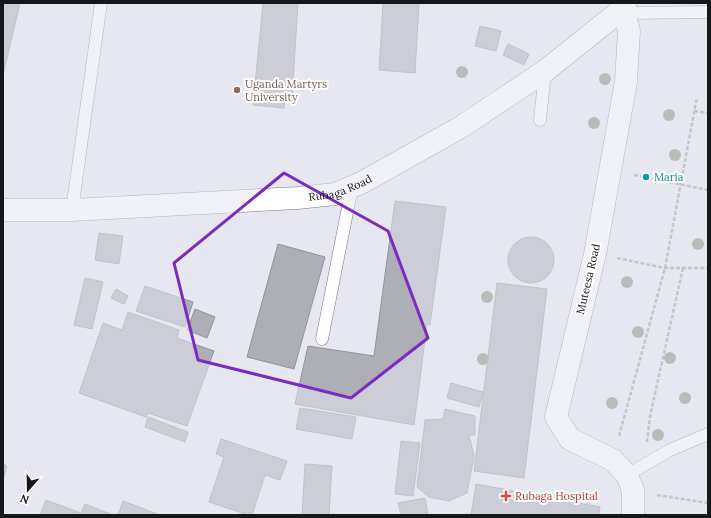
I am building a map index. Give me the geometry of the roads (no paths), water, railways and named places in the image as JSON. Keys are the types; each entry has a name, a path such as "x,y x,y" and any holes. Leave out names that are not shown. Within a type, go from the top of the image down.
{"main road":[{"name":"Rubaga Road","path":"3,210 72,210 297,198 335,194 364,182 461,127 545,71 625,7"},
{"name":"Muteesa Road","path":"625,7 629,31 626,82 595,254 556,417 570,439 629,473"},
{"path":"629,473 633,515"}],"lane":[{"path":"72,210 101,3"},
{"path":"625,7 708,12"},
{"path":"540,120 545,71"},
{"path":"322,339 352,187"},
{"path":"629,473 670,450 708,434"}],"place":[{"name":"Uganda Martyrs University","path":"237,90"},
{"name":"Maria","path":"646,177"},
{"name":"Rubaga Hospital","path":"506,496"}]}
